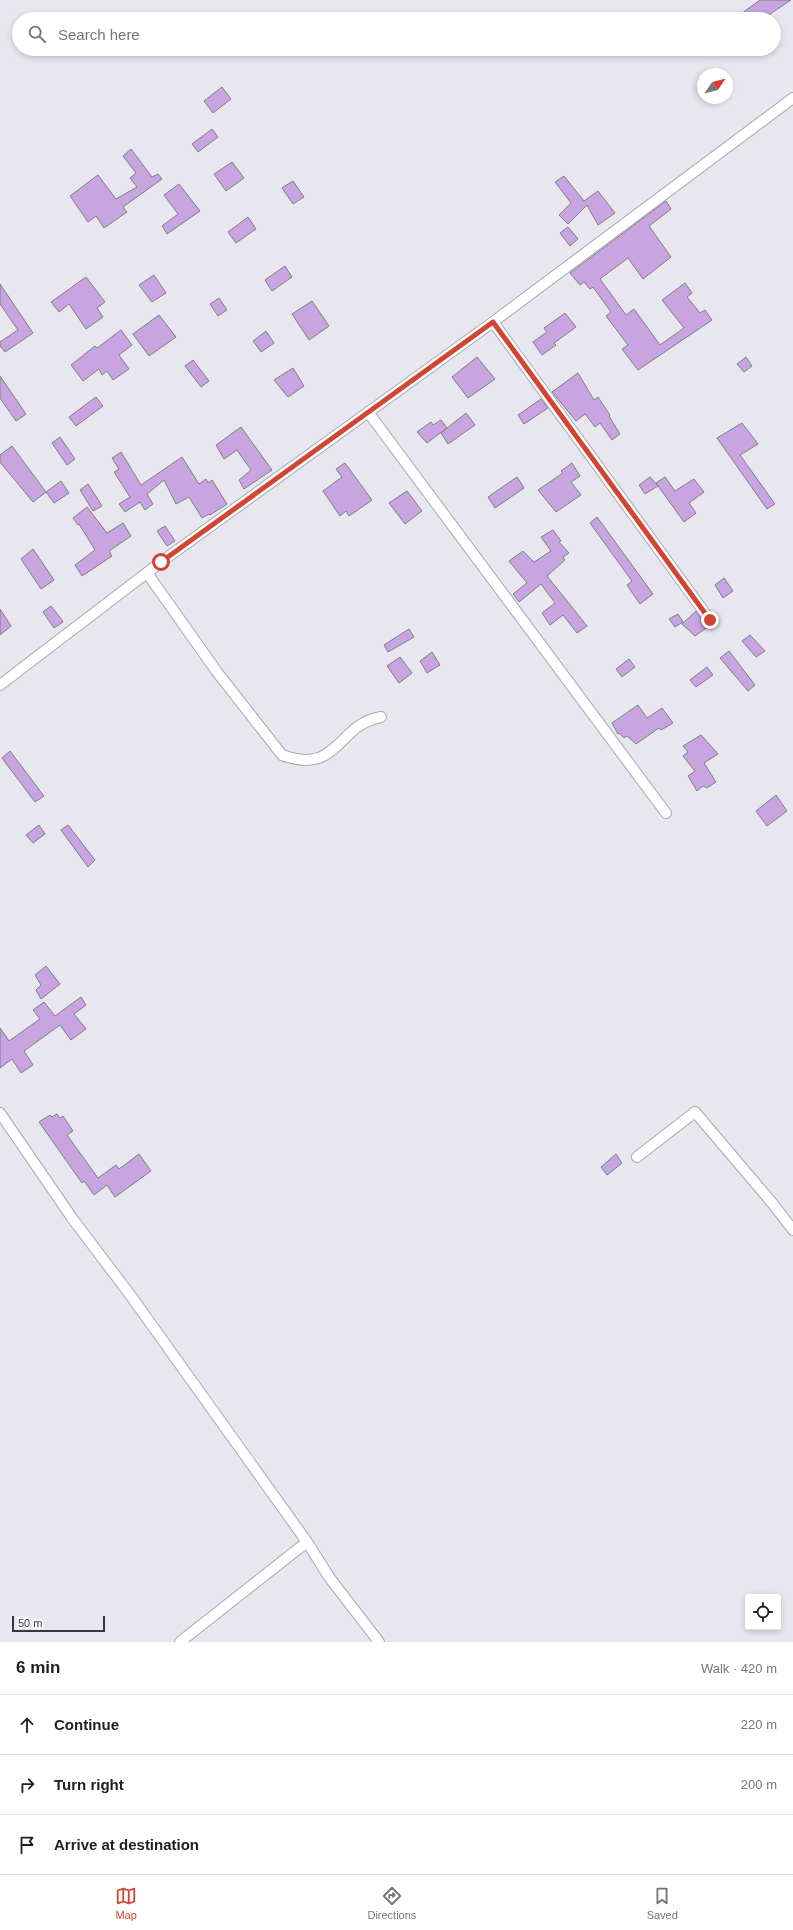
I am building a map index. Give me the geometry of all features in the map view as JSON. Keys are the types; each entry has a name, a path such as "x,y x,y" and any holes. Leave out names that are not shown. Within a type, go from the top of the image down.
{"street":[{"path":"0,686 147,573 493,322 793,98"},
{"path":"493,322 710,620"},
{"path":"368,412 666,813"},
{"path":"147,573 217,672 282,755 298,760 317,759 330,753 370,719 381,717"},
{"path":"0,1112 72,1218 131,1296 307,1542 330,1577 379,1642"},
{"path":"637,1157 695,1112 773,1204 793,1230"},
{"path":"180,1642 307,1542"}],"building":[{"path":"760,0 791,0 773,12 744,12"},
{"path":"222,87 231,99 213,113 204,101"},
{"path":"212,129 218,137 198,152 192,144"},
{"path":"131,149 152,177 158,174 162,179 123,207 127,212 104,228 96,216 88,222 70,196 98,175 116,199 137,187 130,178 136,173 123,156"},
{"path":"232,162 244,178 226,191 214,174"},
{"path":"564,176 584,201 598,191 615,213 598,225 587,205 568,224 559,215 571,203 555,182"},
{"path":"293,181 304,197 293,204 282,188"},
{"path":"179,184 200,211 167,234 162,226 178,214 164,195"},
{"path":"666,201 671,209 649,226 671,257 643,279 628,258 600,279 626,315 634,309 660,345 684,328 662,300 685,283 692,293 687,297 700,313 705,310 712,320 638,370 622,349 628,345 606,316 611,312 593,287 590,289 584,282 580,285 570,273"},
{"path":"248,217 256,229 236,243 228,232"},
{"path":"568,227 578,239 570,246 560,233"},
{"path":"285,266 292,277 272,291 265,280"},
{"path":"154,275 166,293 152,302 139,285"},
{"path":"86,277 105,302 97,308 103,317 86,329 69,304 59,312 51,302"},
{"path":"0,284 33,333 5,352 0,346 0,342 18,330 0,304"},
{"path":"219,298 227,310 218,316 210,304"},
{"path":"312,301 329,326 309,340 292,314"},
{"path":"565,313 576,327 554,343 556,345 542,355 533,342 547,332 544,328"},
{"path":"159,315 176,337 149,356 133,334"},
{"path":"121,330 132,345 119,355 129,369 113,380 107,371 102,375 99,369 83,381 71,365 95,346 97,348"},
{"path":"266,331 274,343 261,352 253,341"},
{"path":"477,357 495,379 468,398 452,377"},
{"path":"746,357 752,366 744,372 737,364"},
{"path":"193,360 209,381 201,387 185,366"},
{"path":"293,368 304,386 288,397 274,380"},
{"path":"578,373 594,400 598,397 620,434 612,440 600,423 595,427 585,414 576,421 552,392"},
{"path":"0,376 26,414 16,421 0,398"},
{"path":"96,397 103,406 76,426 69,417"},
{"path":"541,399 548,408 524,424 518,415"},
{"path":"466,413 475,425 448,444 441,433"},
{"path":"441,420 447,428 427,443 417,432 431,422 433,425"},
{"path":"742,423 758,444 740,455 775,504 767,509 717,438"},
{"path":"241,427 272,470 244,489 239,480 251,470 237,450 224,459 216,445"},
{"path":"60,437 75,459 67,465 52,443"},
{"path":"12,446 46,492 33,502 0,462 0,455"},
{"path":"121,452 141,485 182,457 199,484 206,479 208,483 212,480 227,504 210,515 209,514 202,518 189,497 176,504 164,480 147,494 153,504 145,510 140,502 125,512 119,504 130,497 114,472 119,469 112,458"},
{"path":"345,463 372,500 349,516 346,511 340,516 323,491 342,477 336,469"},
{"path":"572,463 580,476 571,482 581,495 556,512 538,490 563,473 561,471"},
{"path":"517,477 524,488 495,508 488,497"},
{"path":"650,477 658,486 645,494 639,485"},
{"path":"665,477 675,491 694,479 704,492 689,503 696,513 684,522 656,483"},
{"path":"61,481 69,493 54,503 46,492"},
{"path":"88,484 102,506 93,511 80,490"},
{"path":"407,491 422,511 405,524 389,503"},
{"path":"87,507 107,533 123,523 131,536 109,551 112,556 82,576 75,565 95,550 79,524 78,525 73,518"},
{"path":"597,517 653,594 640,604 627,585 632,581 590,523"},
{"path":"165,526 175,541 167,546 157,531"},
{"path":"553,530 561,541 559,542 569,553 563,557 565,560 547,576 587,626 577,633 563,615 550,625 542,613 555,603 541,584 519,602 513,594 527,583 509,561 523,551 534,562 551,551 541,537"},
{"path":"33,549 54,580 41,589 21,559"},
{"path":"724,578 733,591 723,598 715,585"},
{"path":"51,606 63,622 54,628 43,612"},
{"path":"0,609 11,626 0,635"},
{"path":"696,611 705,624 709,626 695,636 682,624"},
{"path":"678,614 683,622 675,627 669,619"},
{"path":"409,629 414,637 388,652 384,645"},
{"path":"750,635 765,651 756,657 742,641"},
{"path":"729,651 755,685 748,691 720,658"},
{"path":"432,652 440,665 427,673 420,661"},
{"path":"400,657 412,673 399,683 387,666"},
{"path":"629,659 635,667 622,677 616,669"},
{"path":"707,667 713,675 696,687 690,680"},
{"path":"638,705 647,718 662,708 673,723 661,730 659,728 636,744 627,736 624,738 619,733 618,734 612,723"},
{"path":"701,735 718,754 704,763 716,782 707,788 703,786 697,791 688,776 695,771 683,756 688,752 683,746"},
{"path":"10,751 44,796 35,802 2,758"},
{"path":"776,795 787,811 767,826 756,811"},
{"path":"39,825 45,834 33,843 26,835"},
{"path":"68,825 95,860 88,867 61,830"},
{"path":"46,966 60,984 41,999 36,990 41,985 35,975"},
{"path":"81,997 86,1005 74,1014 86,1029 71,1040 60,1025 24,1051 33,1065 21,1073 12,1059 0,1068 0,1028 9,1041 40,1019 33,1010 44,1002 55,1016"},
{"path":"57,1114 60,1118 63,1116 73,1131 67,1135 98,1178 116,1165 119,1169 139,1154 151,1171 115,1197 107,1185 94,1195 84,1181 82,1183 39,1122 50,1115 52,1117"},
{"path":"616,1154 622,1163 607,1175 601,1167"}],"route":[{"path":"161,562 493,322 710,620"}]}
